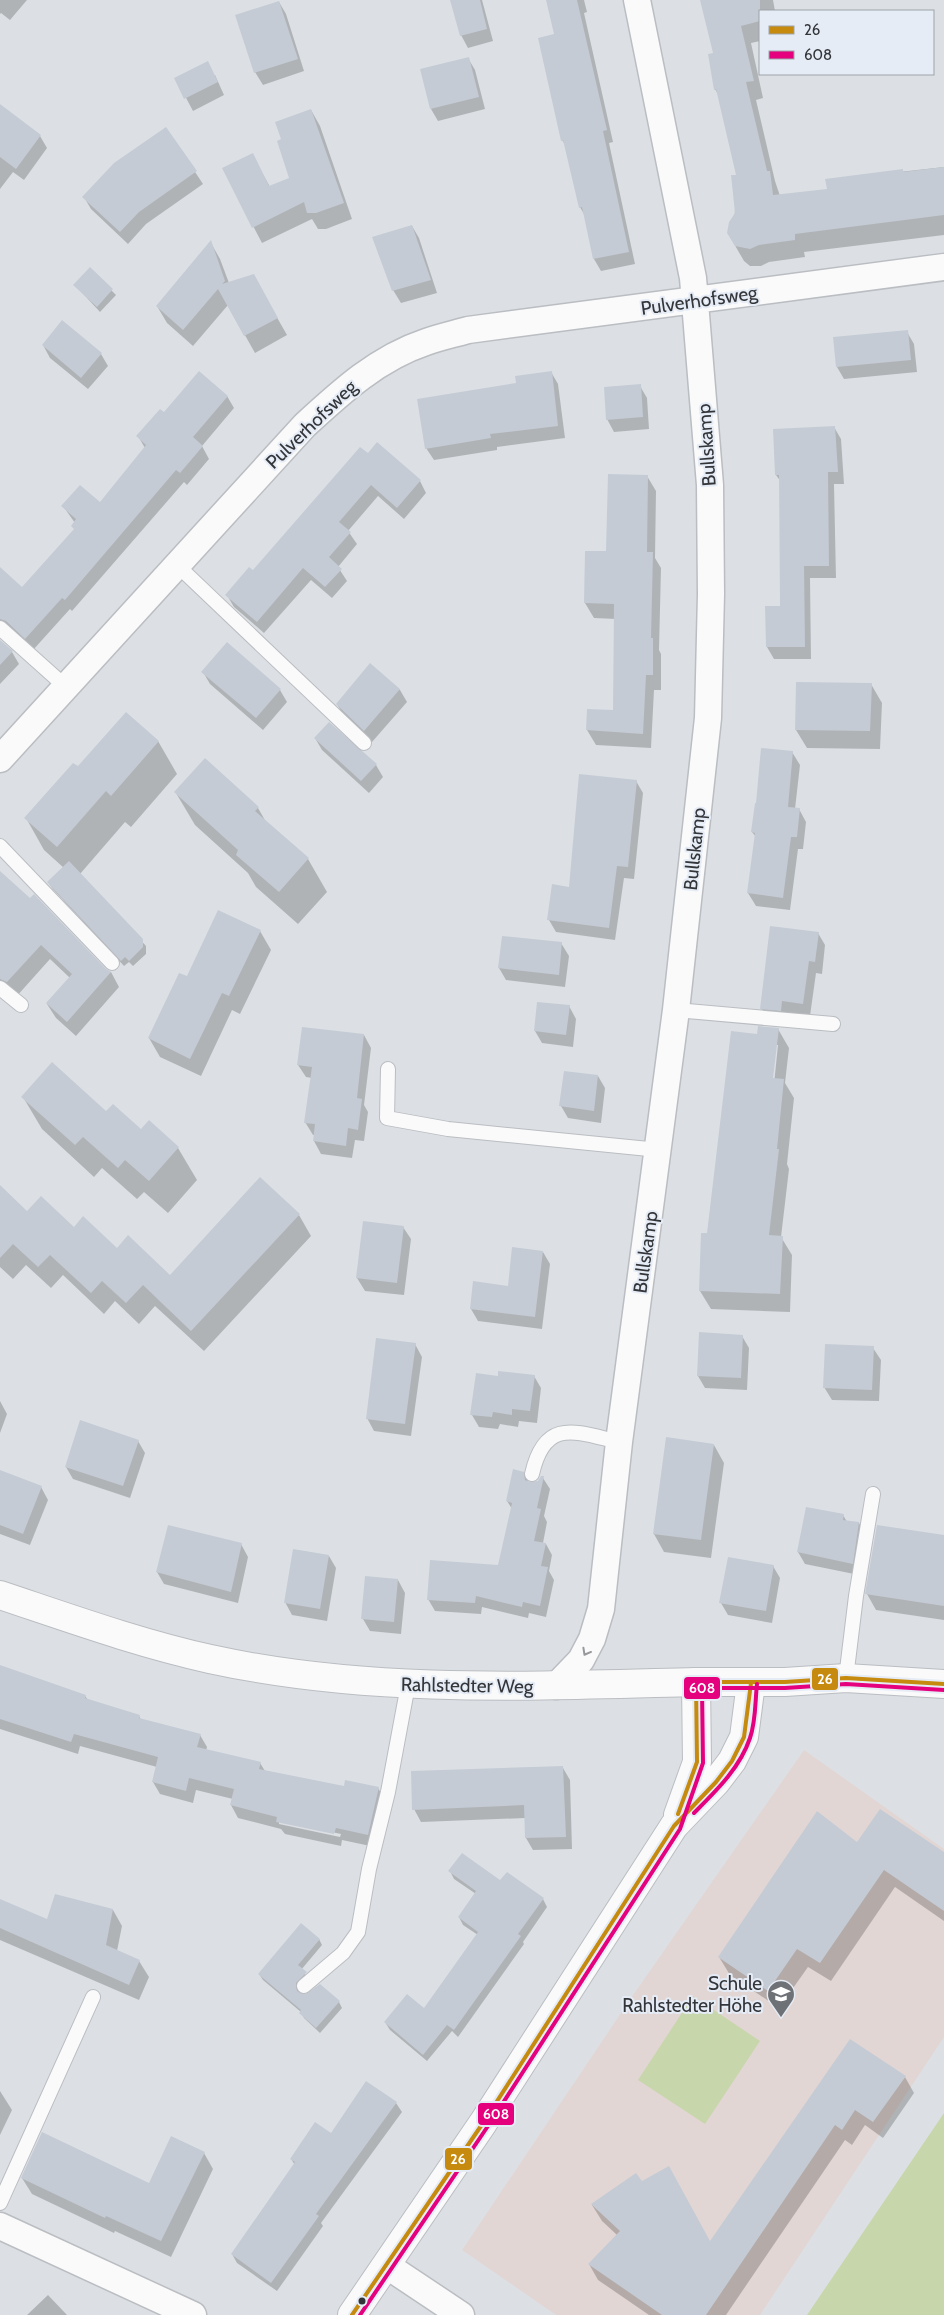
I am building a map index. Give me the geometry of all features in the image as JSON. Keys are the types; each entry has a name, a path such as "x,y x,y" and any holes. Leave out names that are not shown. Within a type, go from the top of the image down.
{"main road":[{"name":"Rahlstedter Weg","path":"0,1595 127,1638 210,1659 342,1679 408,1685 556,1686 696,1682 751,1683 846,1678 944,1684"},
{"path":"674,1826 697,1762 696,1682"},
{"path":"352,2315 484,2123 674,1826 716,1782 732,1761 744,1737 751,1683"}],"street":[{"name":"Bullskamp","path":"556,1686 584,1655 592,1639 601,1610 619,1442 676,1010 708,718 711,594 710,485 693,278 637,0"},
{"name":"Pulverhofsweg","path":"0,759 306,425 342,391 395,355 425,342 468,330 944,267"},
{"path":"0,2226 193,2315"},
{"path":"386,2265 460,2315"}],"lane":[{"path":"177,565 364,743"},
{"path":"0,628 66,687"},
{"path":"0,846 112,963"},
{"path":"0,988 21,1005"},
{"path":"676,1010 833,1024"},
{"path":"388,1069 387,1118 448,1129 659,1150"},
{"path":"532,1474 536,1456 555,1434 564,1431 580,1433 619,1442"},
{"path":"846,1678 856,1596 873,1494"},
{"path":"304,1986 343,1953 358,1932 369,1868 388,1792 408,1685"},
{"path":"0,2203 93,1997"}],"shaded area":[{"name":"Schule Rahlstedter Höhe","path":"804,1750 944,1849 944,2037 760,2315 556,2315 462,2250 631,1998"}],"green space":[{"path":"693,1996 760,2041 705,2124 638,2080"},
{"path":"944,2113 944,2315 807,2315"}],"building":[{"path":"450,0 480,0 487,29 460,36"},
{"path":"546,0 577,0 607,130 603,131 629,252 593,259 582,207 579,208 563,140 561,141 538,38 554,34"},
{"path":"700,0 760,0 759,21 741,26 754,81 746,82 767,171 770,171 773,195 827,189 825,179 903,169 903,172 944,167 944,215 795,234 795,240 759,245 750,249 735,246 727,233 729,222 735,213 731,175 736,175 716,89 714,90 708,54 713,53"},
{"path":"279,1 298,59 254,73 235,15"},
{"path":"469,57 479,97 430,109 420,69"},
{"path":"208,61 218,82 184,99 174,78"},
{"path":"0,104 41,135 16,169 0,157"},
{"path":"311,109 344,203 316,213 307,213 304,202 252,228 222,168 253,153 269,186 289,178 277,141 281,139 275,122"},
{"path":"166,127 197,171 139,212 120,232 82,197 114,163"},
{"path":"412,225 431,280 392,291 372,237"},
{"path":"211,240 225,281 222,284 254,274 278,318 244,336 218,289 183,330 156,306"},
{"path":"90,267 113,289 97,307 73,285"},
{"path":"62,320 102,353 81,378 42,345"},
{"path":"908,330 911,360 836,367 833,337"},
{"path":"199,371 228,396 193,437 203,446 180,473 176,470 65,600 62,598 25,639 6,621 0,619 0,567 22,587 74,529 71,526 76,519 61,506 80,485 100,502 146,445 136,436 160,409 164,412"},
{"path":"552,371 558,426 490,434 491,438 425,449 417,399 516,383 515,376"},
{"path":"641,384 643,417 606,420 604,387"},
{"path":"835,426 838,472 828,472 829,566 804,566 805,647 766,647 765,606 780,606 779,475 775,475 773,429"},
{"path":"377,442 421,480 397,508 371,485 339,522 351,532 329,557 342,569 325,587 303,568 257,622 225,595 249,567 253,570 360,447 368,453"},
{"path":"608,474 648,475 647,552 653,552 651,638 653,638 653,675 646,675 643,734 586,730 587,709 613,710 614,604 584,603 585,551 606,551"},
{"path":"0,640 13,651 0,665"},
{"path":"227,642 281,689 256,718 201,672"},
{"path":"370,663 400,689 364,731 336,704"},
{"path":"796,682 872,683 870,731 795,730"},
{"path":"126,712 159,741 111,796 106,791 57,847 24,818 73,763 78,766"},
{"path":"329,722 377,764 361,781 314,738"},
{"path":"761,748 793,751 788,807 800,808 797,837 791,837 783,898 747,893 755,833 751,832 756,803"},
{"path":"205,758 259,807 255,811 309,858 279,892 236,855 238,850 174,792"},
{"path":"579,774 637,780 628,867 617,866 609,928 547,920 552,884 569,887"},
{"path":"69,861 143,939 143,947 129,961 125,957 121,961 47,882"},
{"path":"0,871 30,898 34,894 111,972 67,1022 46,1003 72,974 41,945 7,982 0,979"},
{"path":"218,910 261,930 229,996 222,993 190,1059 148,1038 179,973 187,976"},
{"path":"770,926 819,932 815,962 809,961 803,1004 782,1001 781,1011 760,1009"},
{"path":"502,936 562,942 559,975 498,968"},
{"path":"537,1002 570,1005 566,1035 534,1031"},
{"path":"758,1026 779,1028 773,1078 784,1079 777,1149 779,1149 769,1235 783,1236 780,1294 699,1291 701,1233 707,1233 731,1031 757,1034"},
{"path":"302,1027 364,1034 357,1098 362,1099 358,1130 348,1128 346,1146 313,1141 315,1124 304,1123 312,1067 297,1065"},
{"path":"52,1062 106,1111 113,1104 141,1129 149,1120 179,1147 149,1181 125,1160 118,1168 83,1137 75,1145 21,1097"},
{"path":"564,1071 598,1075 594,1111 559,1106"},
{"path":"260,1177 300,1214 191,1331 143,1285 126,1303 102,1281 91,1293 50,1255 38,1267 13,1244 0,1258 0,1185 27,1211 41,1196 74,1227 83,1216 117,1248 128,1235 170,1275"},
{"path":"363,1221 404,1226 397,1283 356,1278"},
{"path":"512,1247 543,1251 535,1317 470,1309 473,1281 508,1286"},
{"path":"699,1332 743,1335 741,1378 697,1376"},
{"path":"376,1338 416,1343 405,1424 366,1419"},
{"path":"825,1344 874,1346 872,1390 823,1388"},
{"path":"498,1371 535,1375 530,1411 512,1409 512,1415 493,1412 492,1417 470,1415 476,1373 498,1376"},
{"path":"80,1420 139,1440 123,1486 65,1467"},
{"path":"666,1437 714,1444 701,1540 653,1534"},
{"path":"513,1469 524,1472 525,1480 530,1482 538,1481 541,1476 544,1476 537,1508 541,1509 534,1541 546,1543 541,1566 548,1567 540,1606 523,1602 522,1607 476,1596 475,1603 427,1600 430,1560 498,1565 512,1503 506,1501"},
{"path":"0,1470 42,1486 23,1534 0,1525"},
{"path":"806,1507 844,1514 843,1520 859,1522 853,1564 797,1552"},
{"path":"168,1525 242,1543 231,1592 156,1572"},
{"path":"877,1525 944,1535 944,1606 865,1594"},
{"path":"293,1549 329,1555 320,1609 284,1603"},
{"path":"728,1557 774,1565 766,1611 719,1603"},
{"path":"365,1576 398,1579 394,1622 361,1619"},
{"path":"0,1665 86,1695 85,1698 140,1715 139,1718 201,1734 197,1747 261,1762 259,1769 344,1786 345,1780 379,1787 368,1835 336,1828 334,1834 276,1822 277,1817 230,1805 234,1789 189,1778 186,1791 152,1782 158,1757 74,1734 71,1742 0,1719"},
{"path":"563,1766 566,1837 525,1838 524,1805 412,1810 411,1771"},
{"path":"880,1809 944,1852 944,1911 884,1870 820,1963 797,1949 768,1991 718,1957 817,1811 857,1842"},
{"path":"462,1853 500,1880 507,1872 544,1898 518,1934 521,1936 454,2030 447,2025 423,2055 384,2022 407,1994 424,2008 478,1932 458,1917 476,1891 448,1871"},
{"path":"55,1894 113,1909 106,1945 140,1960 129,1985 0,1928 0,1899 47,1919"},
{"path":"301,1923 320,1939 298,1965 307,1972 296,1983 297,1991 306,1994 320,1984 340,2001 316,2028 299,2013 301,2010 258,1974"},
{"path":"850,2039 906,2076 873,2122 855,2110 842,2130 835,2125 706,2315 662,2315 588,2264 620,2231 591,2204 636,2173 642,2181 669,2166 710,2241"},
{"path":"366,2081 397,2102 316,2214 319,2216 271,2283 231,2254 295,2162 290,2159 315,2122 331,2133"},
{"path":"42,2132 149,2183 171,2136 205,2152 161,2241 106,2216 105,2218 21,2178"}],"transit line":[{"name":"26","path":"706,1682 785,1682 846,1678 944,1684"},
{"name":"26","path":"678,1814 697,1762 696,1682"},
{"name":"26","path":"352,2315 483,2123 674,1826 716,1782 732,1761 744,1737 751,1683"},
{"name":"608","path":"694,1813 734,1769 746,1749 753,1725 757,1684"},
{"name":"608","path":"360,2315 488,2126 680,1829 703,1763 702,1688 785,1688 846,1684 944,1690"}],"place":[{"name":"Schule Rahlstedter Höhe","path":"781,2018"}]}
